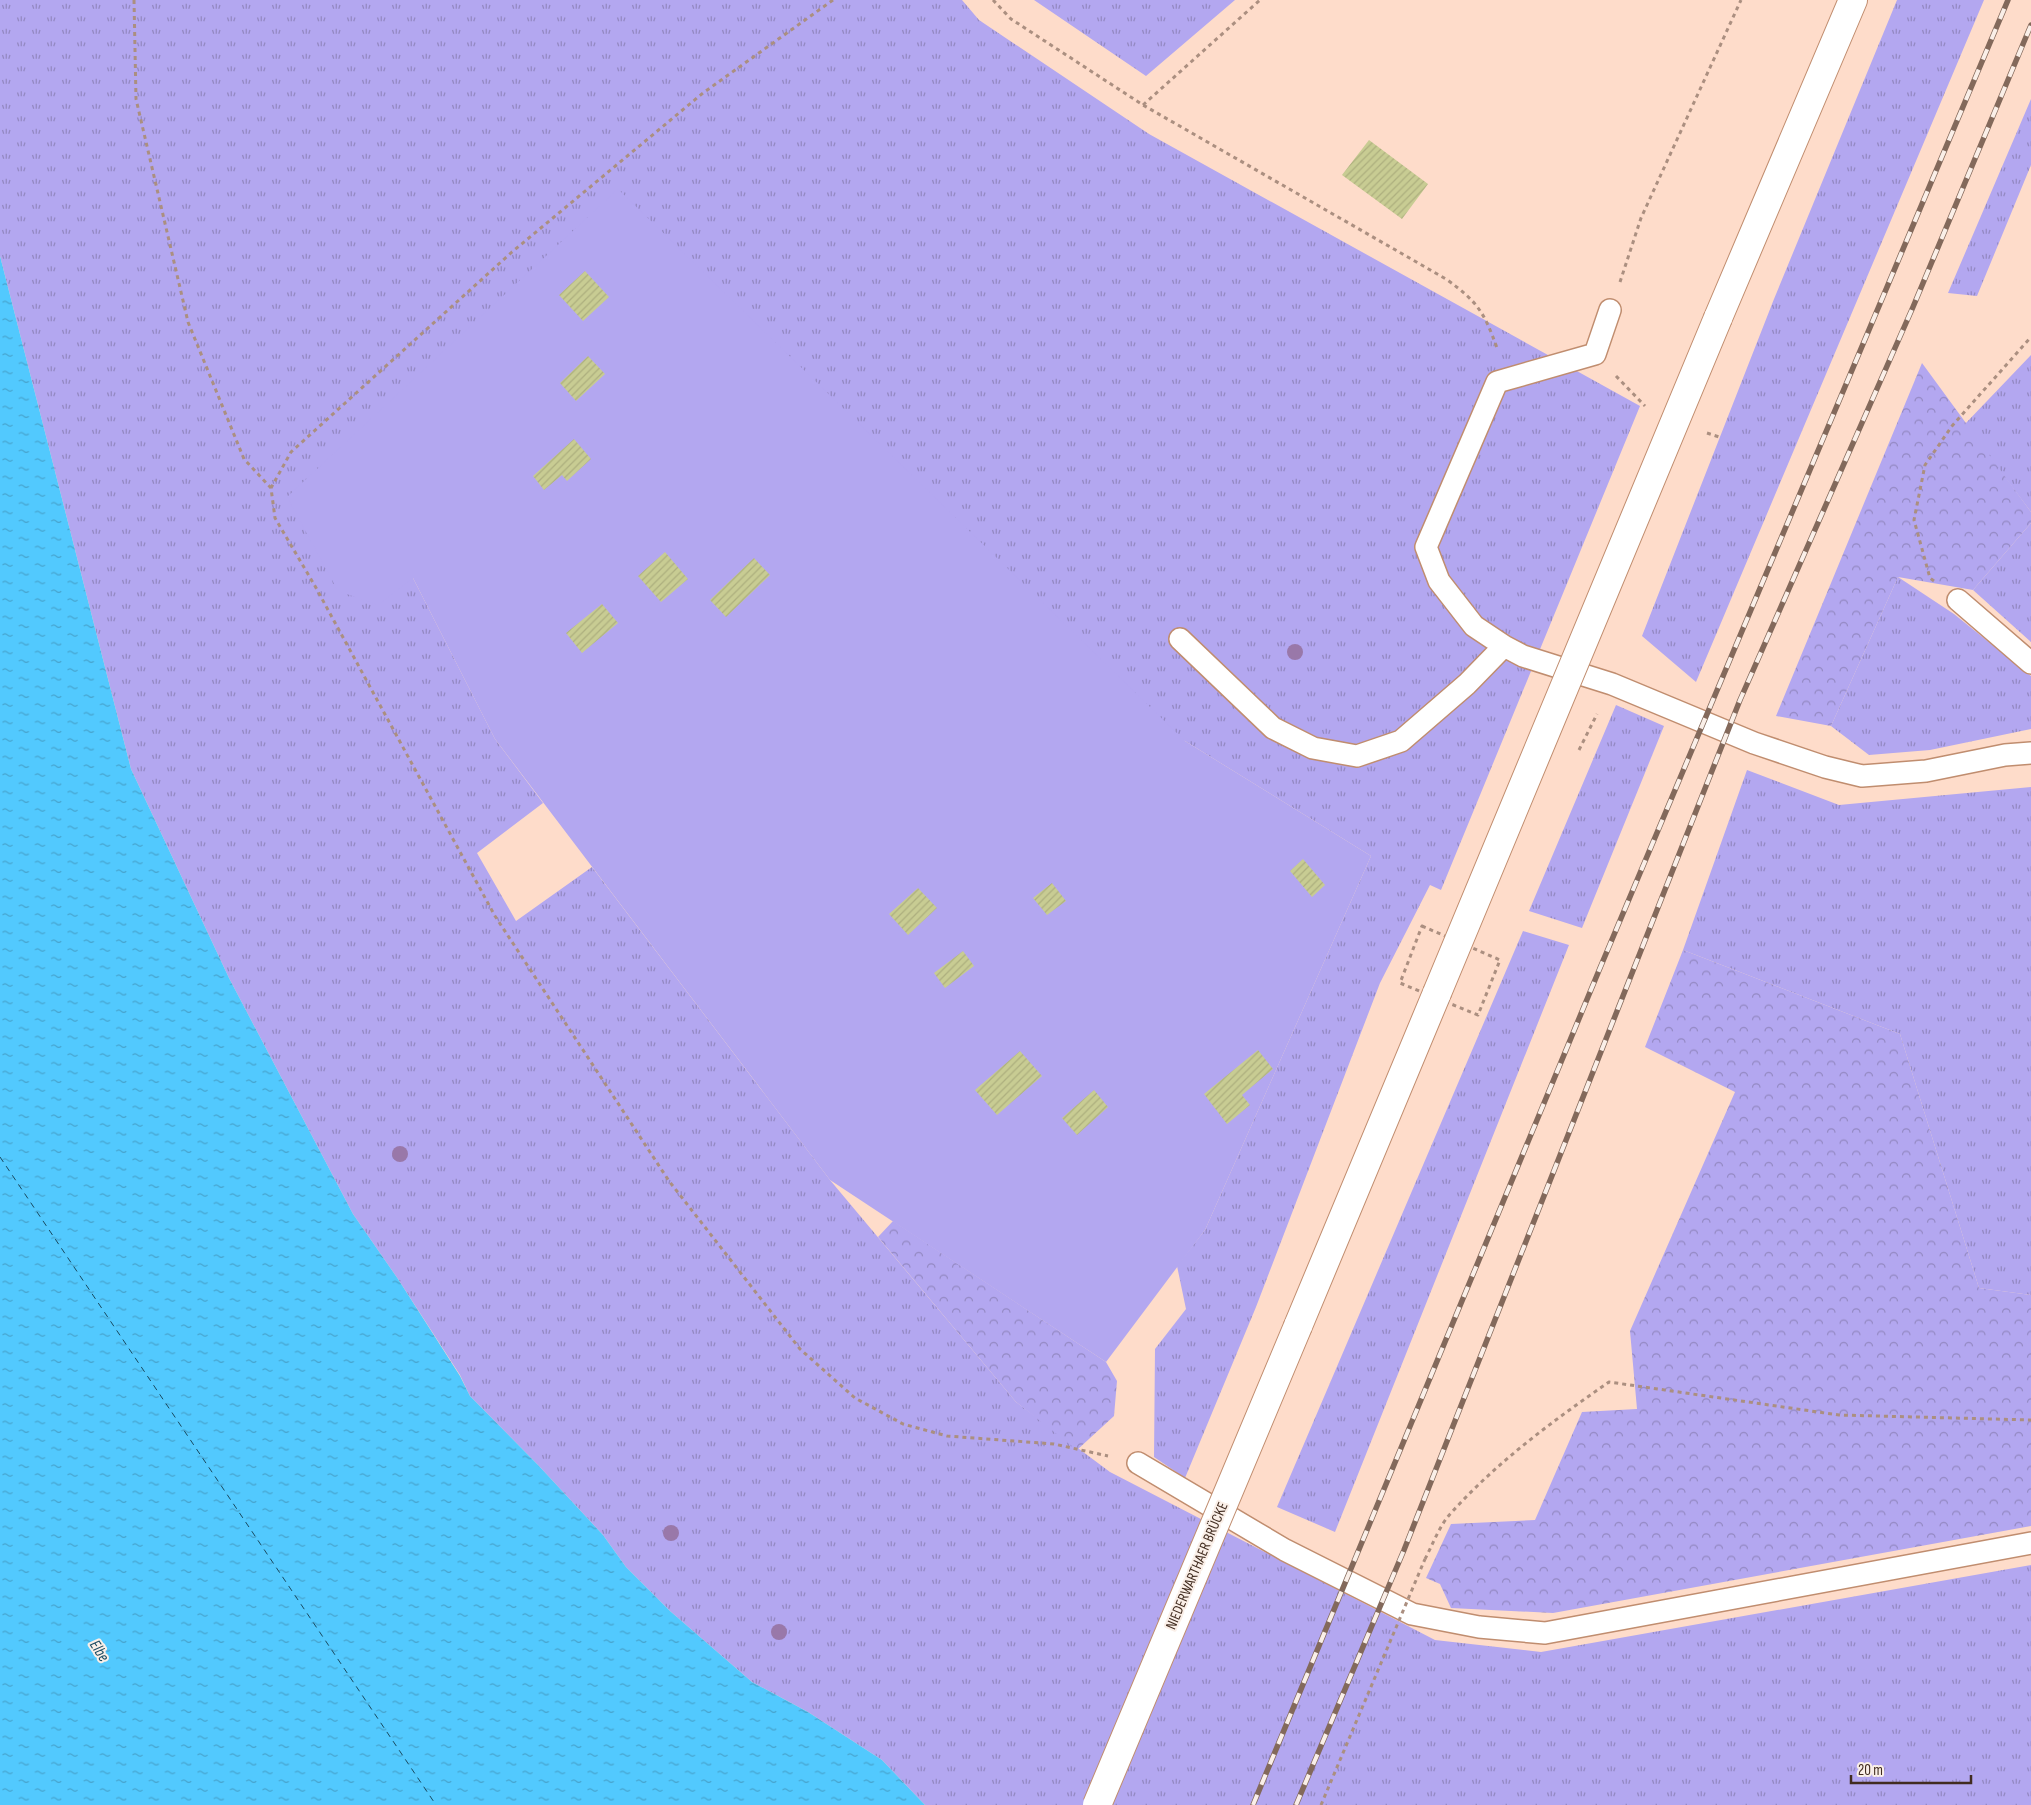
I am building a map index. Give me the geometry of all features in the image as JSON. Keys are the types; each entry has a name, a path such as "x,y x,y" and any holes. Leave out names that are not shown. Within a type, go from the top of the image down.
{"main road":[{"name":"NIEDERWARTHAER BRÜCKE","path":"1097,1805 1718,318 1853,0"}],"lane":[{"path":"1610,310 1595,354 1497,382 1426,546 1439,581 1474,626 1523,656 1612,684 1754,743 1824,767 1862,776 1926,772 2005,755 2031,753"},
{"path":"1958,600 2031,663"},
{"path":"1180,639 1273,728 1313,748 1358,756 1400,741 1466,684 1504,646"},
{"path":"1138,1463 1285,1550 1412,1614 1488,1628 1545,1633 2031,1543"}],"path":[{"path":"134,0 136,100 188,322 244,459 271,488 275,518 315,586 495,916 669,1181 800,1349 854,1398 903,1424 947,1436 1054,1444 1138,1463"},
{"path":"271,488 291,452 512,252 703,93 833,0"},
{"path":"993,0 1011,20 1143,105 1446,279 1470,296 1485,316 1497,350 1497,382"},
{"path":"1143,105 1260,0"},
{"path":"1610,310 1641,218 1741,0"},
{"path":"1958,600 1930,578 1914,520 1925,465 1952,426 2031,337"},
{"path":"1400,983 1422,926"},
{"path":"1478,1015 1500,960"},
{"path":"1321,1805 1425,1559 1450,1513 1559,1416 1609,1382 1838,1415 2031,1420"}],"green space":[{"path":"0,0 962,0 979,20 1149,134 1640,406 1441,890 1430,885 1380,983 1256,1307 1185,1478 1154,1457 1155,1349 1186,1309 1177,1266 1205,1230 1371,856 1185,741 413,578 495,739 543,803 477,853 516,921 592,867 830,1180 1016,1402 1110,1472 1435,1640 1541,1652 2031,1565 2031,1805 925,1805 882,1760 808,1712 752,1682 670,1611 626,1567 603,1535 539,1466 470,1396 460,1375 398,1279 353,1214 229,978 131,769 0,256"},
{"path":"1034,0 1235,0 1146,76"},
{"path":"1897,0 1984,0 1696,682 1642,636 1774,299"},
{"path":"2031,99 2031,165 1977,296 1948,293"},
{"path":"618,189 1185,741 1371,856 1205,1230 1106,1362 830,1180 495,739 413,578 378,605 338,591 287,497"},
{"path":"2031,355 2031,512 1965,424"},
{"path":"1922,363 2031,512 2031,523 1973,590 1898,577 1831,726 1776,716"},
{"path":"2031,523 2031,642 1973,590"},
{"path":"1898,577 1954,614 2031,676 2031,729 1930,750 1869,755 1831,726"},
{"path":"1616,705 1664,726 1582,928 1529,911"},
{"path":"1747,770 1839,805 2031,787 2031,1295 1979,1288 1900,1034 1683,950"},
{"path":"1523,931 1569,945 1335,1532 1277,1507"},
{"path":"1683,950 1900,1034 1979,1288 2031,1295 2031,1526 1553,1613 1451,1608 1440,1584 1426,1578 1451,1524 1535,1520 1582,1412 1637,1409 1630,1331 1735,1092 1645,1047"},
{"path":"893,1221 1106,1362 1117,1381 1114,1416 1077,1450 1016,1402 878,1237"}],"water":[{"name":"Elbe","path":"0,256 131,769 229,978 353,1214 398,1279 460,1376 470,1396 603,1535 626,1567 670,1611 752,1682 808,1712 882,1760 925,1805 0,1805"}],"building":[{"path":"1369,140 1428,184 1402,219 1342,175"},
{"path":"585,271 609,297 583,321 559,295"},
{"path":"588,356 605,374 576,401 560,383"},
{"path":"574,439 591,459 567,481 562,475 544,490 533,476"},
{"path":"665,552 688,579 661,602 638,576"},
{"path":"754,558 770,575 726,617 710,600"},
{"path":"602,604 618,623 582,653 566,633"},
{"path":"1303,859 1325,885 1312,897 1290,871"},
{"path":"1052,883 1066,901 1047,915 1033,898"},
{"path":"918,888 937,908 908,935 889,914"},
{"path":"963,951 974,966 945,988 934,973"},
{"path":"1258,1050 1273,1069 1242,1095 1250,1105 1227,1124 1204,1094"},
{"path":"1020,1051 1042,1076 997,1115 975,1090"},
{"path":"1094,1090 1108,1107 1077,1135 1062,1118"}],"ferry route":[{"path":"0,1157 436,1805"}],"railway":[{"path":"1253,1805 1600,968 2008,0"},
{"path":"1296,1805 1404,1550 1740,700 1913,307 2031,25"}]}
